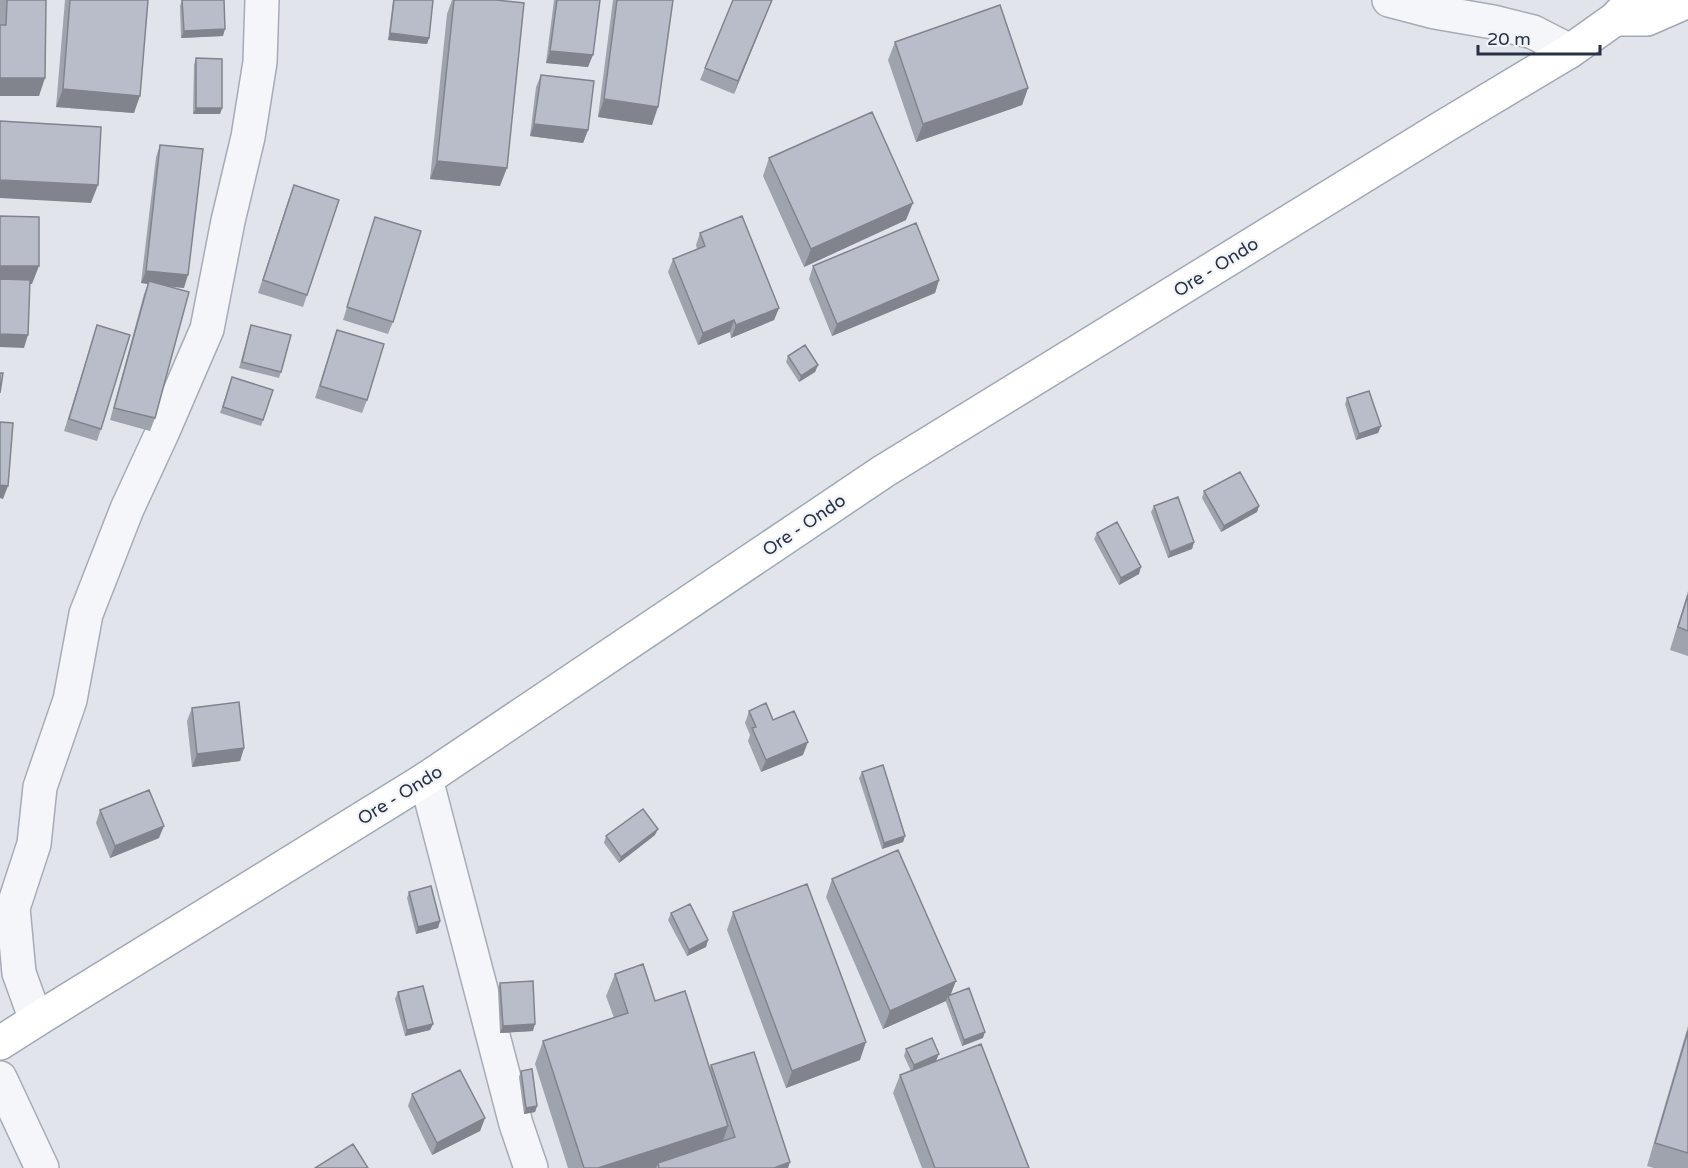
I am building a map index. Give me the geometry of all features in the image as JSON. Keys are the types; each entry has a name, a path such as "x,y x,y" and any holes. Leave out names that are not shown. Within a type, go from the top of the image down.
{"main road":[{"path":"1624,9 1647,19 1688,1"},
{"name":"Ore - Ondo","path":"0,1043 426,779 884,471 1570,51 1624,9"}],"street":[{"path":"36,1020 10,977 13,908 34,844 40,787 70,700 86,614 127,509 207,329 228,221 248,137 260,62 262,0"},
{"path":"1389,0 1533,32 1570,51"},
{"path":"426,779 516,1124 531,1168"},
{"path":"0,1078 42,1168"}],"building":[{"path":"7,0 46,0 45,78 0,78 0,25 6,25"},
{"path":"70,0 148,0 140,96 63,89"},
{"path":"182,0 224,0 225,29 184,31"},
{"path":"394,0 433,0 429,38 390,33"},
{"path":"454,0 524,3 507,168 437,161"},
{"path":"557,0 600,0 593,55 550,51"},
{"path":"617,0 673,0 658,107 604,99"},
{"path":"733,0 772,0 738,81 705,68"},
{"path":"1000,5 1028,88 923,124 895,42"},
{"path":"196,58 222,59 222,108 196,108"},
{"path":"541,75 594,81 588,130 534,124"},
{"path":"872,112 913,203 811,249 769,158"},
{"path":"0,121 101,127 98,185 0,180"},
{"path":"160,145 203,149 188,275 146,271"},
{"path":"294,185 339,200 307,295 263,280"},
{"path":"0,216 39,217 39,266 0,266"},
{"path":"742,216 779,308 736,325 734,320 703,333 673,259 705,246 700,233"},
{"path":"375,217 421,231 393,322 347,307"},
{"path":"916,223 939,280 837,324 813,266"},
{"path":"0,279 30,280 28,335 0,334"},
{"path":"149,281 189,292 155,418 114,408"},
{"path":"97,325 130,335 101,429 69,419"},
{"path":"251,325 291,335 281,372 242,362"},
{"path":"337,330 384,344 367,400 320,386"},
{"path":"805,345 818,365 801,376 788,356"},
{"path":"0,373 3,373 0,393"},
{"path":"232,377 273,390 263,420 223,407"},
{"path":"1369,391 1381,426 1359,434 1347,398"},
{"path":"0,422 13,423 8,486 0,485"},
{"path":"1240,472 1259,506 1224,526 1204,491"},
{"path":"1178,497 1194,542 1170,552 1154,506"},
{"path":"1117,522 1141,567 1121,578 1097,533"},
{"path":"1688,595 1688,631 1678,627"},
{"path":"239,702 244,748 197,754 192,708"},
{"path":"766,703 773,720 794,711 808,742 766,760 752,728 756,727 749,711"},
{"path":"883,765 905,836 884,843 862,772"},
{"path":"149,790 164,826 115,846 100,810"},
{"path":"643,809 658,829 621,857 606,836"},
{"path":"898,850 956,981 890,1011 832,879"},
{"path":"807,884 866,1042 792,1071 733,912"},
{"path":"431,886 440,921 418,927 409,892"},
{"path":"690,904 708,940 689,950 671,913"},
{"path":"643,964 655,1001 685,991 728,1126 598,1168 584,1168 543,1041 628,1013 615,974"},
{"path":"533,981 535,1024 503,1026 500,983"},
{"path":"423,986 433,1024 407,1030 398,992"},
{"path":"969,988 985,1032 964,1040 948,996"},
{"path":"1688,1031 1688,1153 1655,1143"},
{"path":"932,1038 939,1054 914,1065 906,1049"},
{"path":"981,1044 1029,1168 935,1168 900,1075"},
{"path":"754,1052 790,1162 774,1168 659,1168 658,1163 735,1137 711,1065"},
{"path":"532,1069 537,1106 526,1108 521,1071"},
{"path":"460,1070 485,1118 437,1143 412,1094"},
{"path":"353,1144 368,1168 315,1168"}]}
